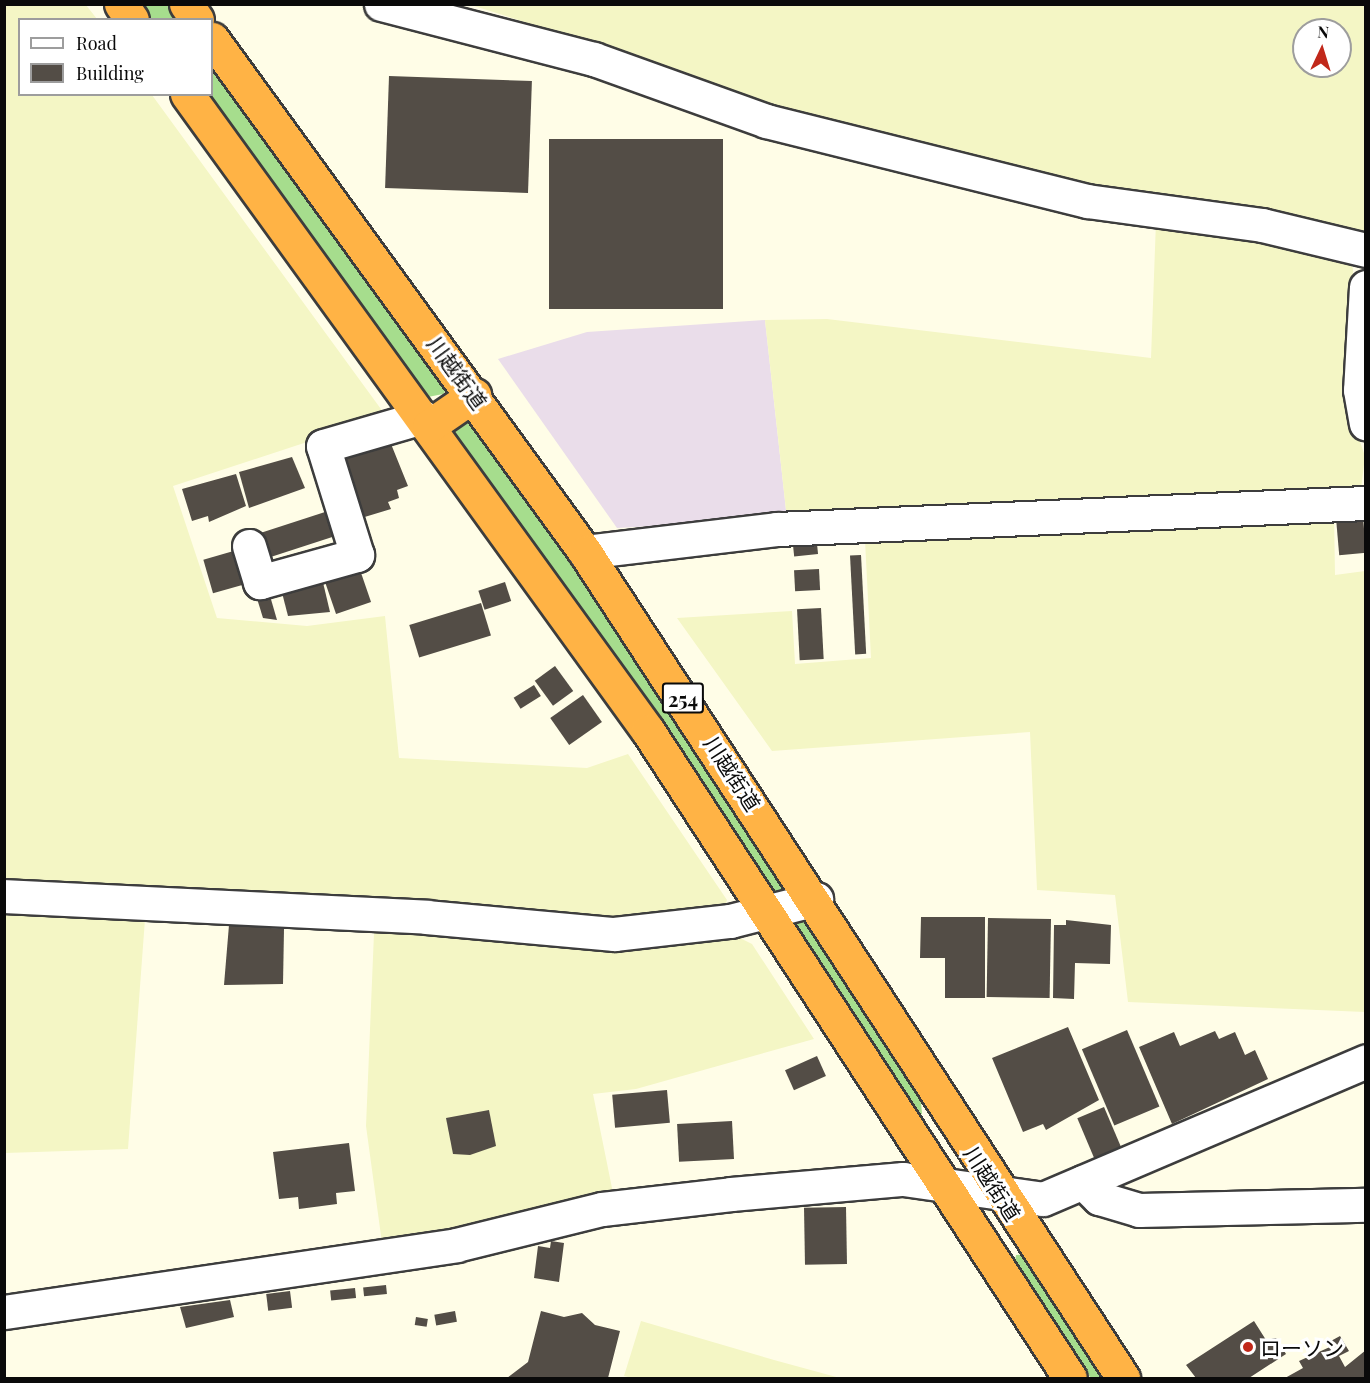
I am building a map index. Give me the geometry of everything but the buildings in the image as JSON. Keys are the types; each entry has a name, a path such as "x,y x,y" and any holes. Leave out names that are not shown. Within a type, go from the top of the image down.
{"highway":[{"path":"121,4 131,18"},
{"path":"186,4 196,18"},
{"name":"川越街道","path":"213,40 474,395 585,552 816,899 1000,1196 1123,1378"},
{"name":"254","path":"187,96 648,731 767,912 940,1185 1070,1378"},
{"path":"426,422 474,395"}],"street":[{"path":"381,4 594,59 766,121 1087,201 1262,225 1365,250"},
{"path":"1365,286 1360,390 1365,423"},
{"path":"249,546 260,582 357,555 323,446 426,422"},
{"path":"585,552 777,529 1365,503"},
{"path":"4,896 426,917 614,933 674,930 767,912 816,899"},
{"path":"4,1312 456,1245 602,1209 903,1179 1000,1196 1043,1199 1365,1061"},
{"path":"1083,1182 1099,1198 1139,1210 1365,1205"}],"shaded area":[{"path":"765,320 787,519 617,528 498,359 587,332"}],"green space":[{"path":"4,5 86,5 96,18 18,18 18,96 153,96 386,416 173,486 217,618 307,626 385,616 399,758 587,768 628,754 727,900 723,913 621,921 5,884"},
{"path":"135,5 172,5 182,18 145,18"},
{"path":"471,5 1365,5 1365,237 1088,188 755,103 695,76"},
{"path":"213,59 449,386 443,394 423,398 202,96 213,96"},
{"path":"1156,221 1347,254 1353,269 1351,416 1365,456 1361,489 787,519 765,320 827,319 1151,358"},
{"path":"472,421 481,424 794,891 774,899 454,441 456,428"},
{"path":"1334,513 1335,575 1365,571 1365,1012 1128,1002 1115,895 1037,890 1030,732 772,751 677,618 792,611 795,664 871,658 865,540"},
{"path":"4,910 145,919 128,1149 5,1153"},
{"path":"806,913 921,1102 922,1114 917,1116 791,926 793,919"},
{"path":"374,933 654,948 734,935 752,944 814,1039 636,1089 593,1094 613,1193 382,1243 366,1126"},
{"path":"1028,1254 1109,1378 1091,1378 1014,1269 1016,1255"},
{"path":"641,1321 840,1378 632,1378 624,1376"}],"place":[{"name":"ローソン","path":"1248,1347"}]}
